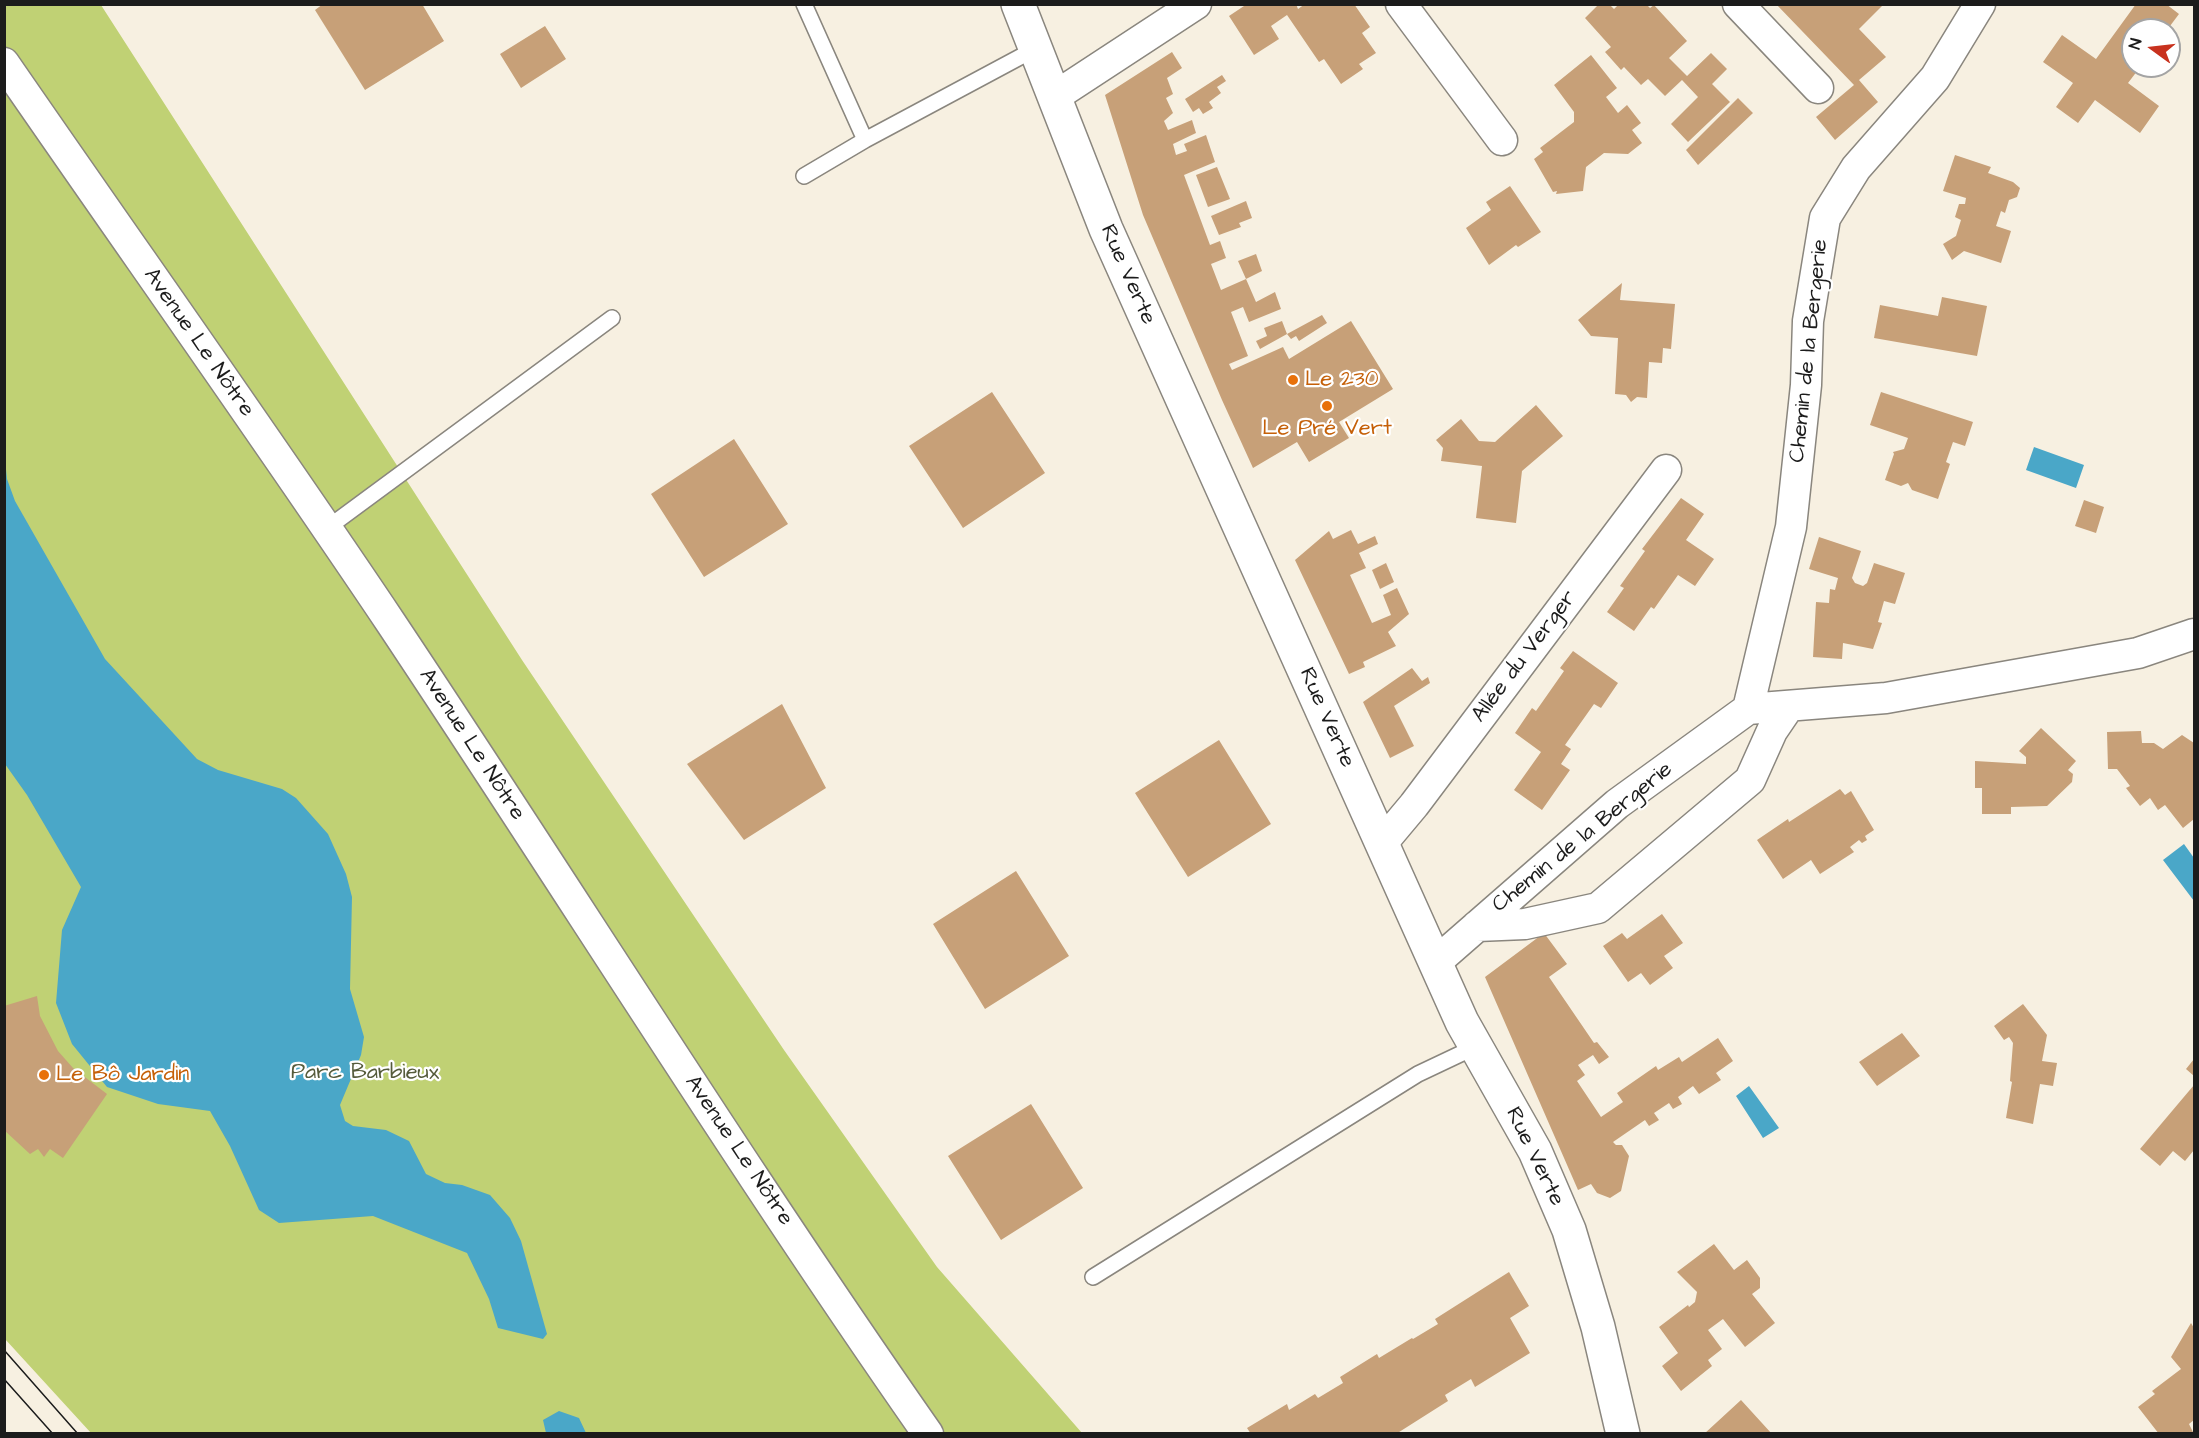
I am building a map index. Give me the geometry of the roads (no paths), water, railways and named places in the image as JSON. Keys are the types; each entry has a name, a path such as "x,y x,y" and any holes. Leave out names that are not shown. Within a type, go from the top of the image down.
{"street":[{"name":"Rue Verte","path":"1018,4 1106,229 1475,1047 1535,1151 1569,1230 1595,1317 1623,1434"},
{"path":"1054,97 1196,4"},
{"path":"1401,4 1502,140"},
{"path":"1738,4 1818,88"},
{"name":"Chemin de la Bergerie","path":"1436,962 1617,804 1749,708 1791,528 1806,384 1808,321 1825,218 1856,168 1935,78 1980,4"},
{"name":"Avenue Le Nôtre","path":"4,63 390,622 853,1325 928,1434"},
{"name":"Allée du Verger","path":"1383,842 1414,805 1666,470"},
{"path":"1749,708 1886,698 2138,654 2194,634"},
{"name":"Chemin de la Bergerie","path":"1477,926 1526,924 1599,908 1750,780 1772,731 1789,706"}],"lane":[{"path":"804,4 865,140"},
{"path":"804,176 865,140 1035,49"},
{"path":"326,529 612,318"},
{"path":"1093,1277 1418,1074 1475,1047"}],"water":[{"path":"2034,447 2084,465 2076,488 2026,470"},
{"path":"4,450 7,479 15,501 105,659 197,759 218,770 282,789 296,798 328,834 346,874 352,897 350,989 364,1037 361,1055 340,1105 345,1121 353,1126 386,1130 409,1141 426,1174 445,1183 462,1185 490,1195 510,1218 521,1241 547,1334 543,1339 498,1328 489,1299 467,1253 373,1216 279,1223 259,1210 230,1146 210,1111 158,1104 107,1087 72,1044 56,1003 62,930 81,887 27,795 5,764"},
{"path":"2184,844 2194,858 2194,901 2163,860"},
{"path":"1749,1086 1779,1128 1763,1138 1736,1096"},
{"path":"559,1411 579,1418 586,1433 546,1433 543,1420"}],"tram line":[{"path":"4,1350 78,1434"},
{"path":"4,1379 53,1434"}],"place":[{"name":"Le 230","path":"1293,380"},
{"name":"Le Pré Vert","path":"1327,406"},
{"name":"Le Bô Jardin","path":"44,1075"}],"park label":[{"name":"Parc Barbieux","path":"365,1073"}]}
